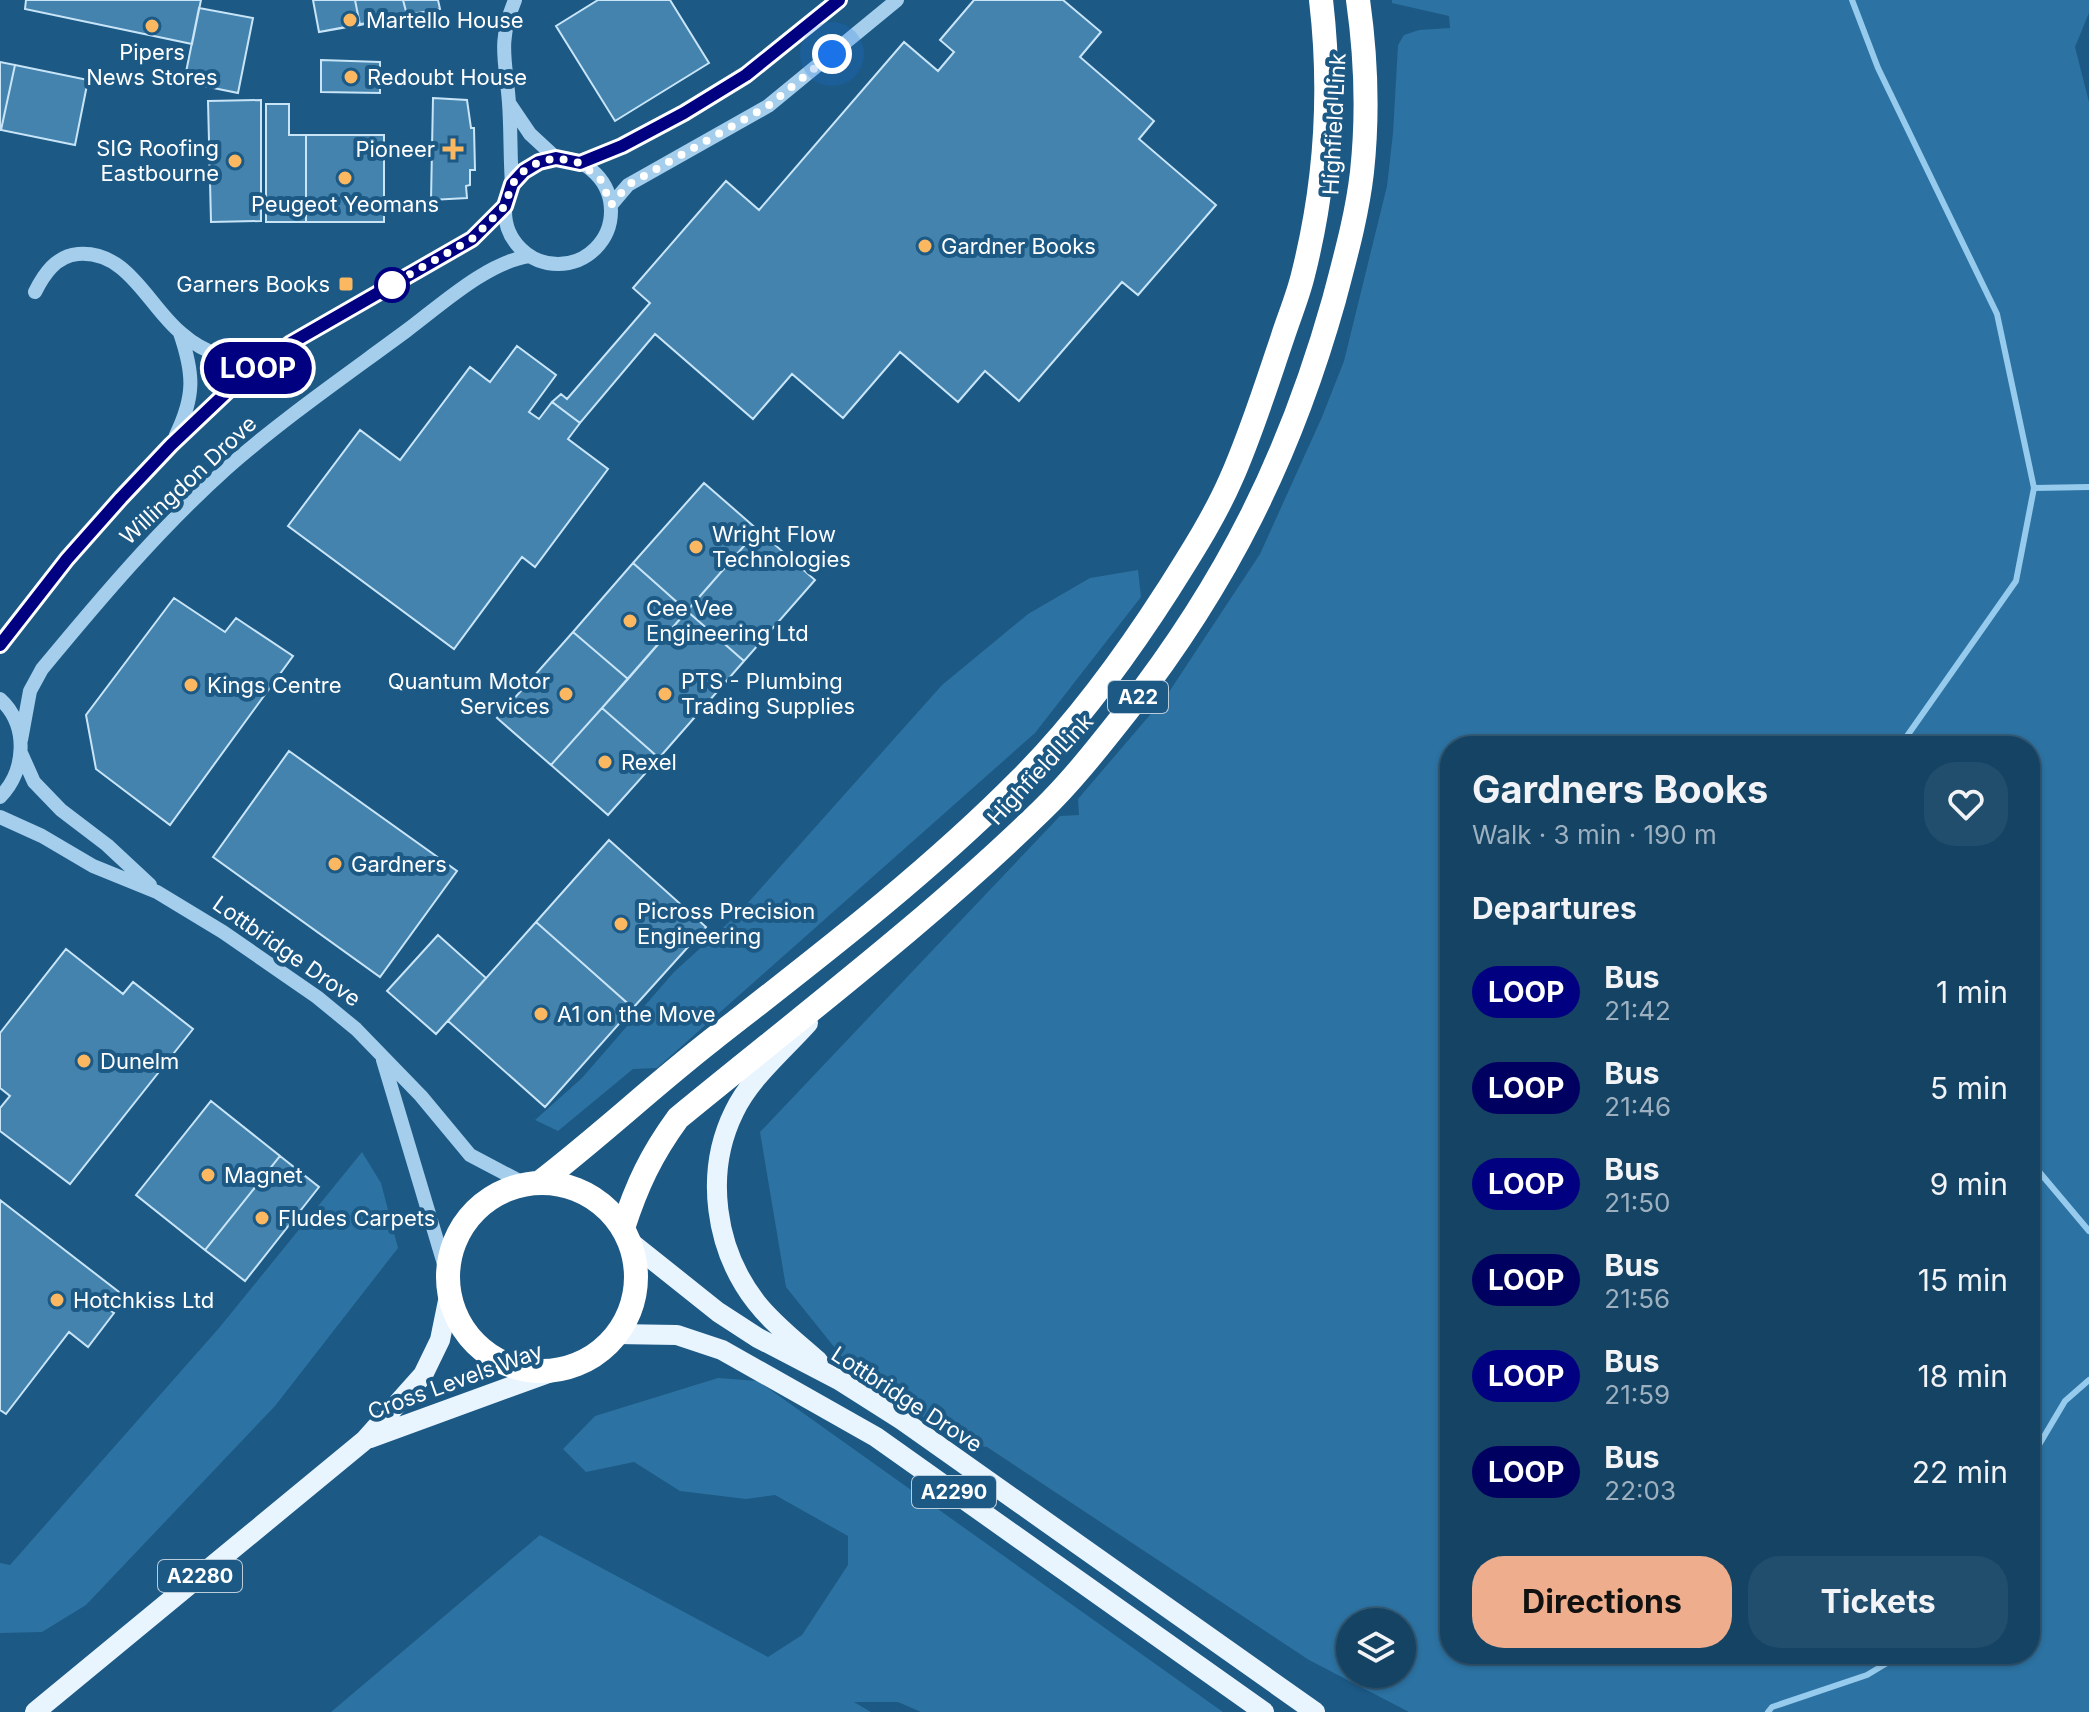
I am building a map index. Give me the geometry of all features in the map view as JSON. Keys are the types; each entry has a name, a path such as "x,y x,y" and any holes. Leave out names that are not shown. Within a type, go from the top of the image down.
{"highway":[{"name":"Highfield Link","path":"532,1183 600,1136 652,1087 933,861 1022,778 1089,702 1153,612 1230,481 1303,278 1324,160 1327,53 1321,0"},
{"name":"Highfield Link","path":"626,1235 637,1184 654,1151 678,1118 837,989 1044,808 1096,751 1162,666 1210,595 1263,497 1314,370 1350,242 1362,172 1363,142 1364,42 1358,0"},
{"path":"532,1183 563,1185 585,1193 605,1207 626,1235 635,1265 635,1289 629,1313 616,1334 601,1350 583,1361 537,1371 513,1366 491,1356 472,1340 458,1320 448,1285 452,1249 462,1226 479,1206 501,1192 532,1183"}],"main road":[{"path":"837,989 755,1080 734,1110 720,1147 716,1192 722,1231 736,1268 757,1303 839,1380"},
{"name":"Lottbridge Drove","path":"626,1235 718,1312 758,1338 839,1380 902,1420 1315,1712"},
{"name":"Cross Levels Way","path":"35,1712 365,1440 423,1375 440,1340 448,1285"},
{"name":"A2290","path":"616,1334 677,1335 722,1350 876,1437 1264,1712"},
{"name":"Cross Levels Way","path":"365,1440 562,1368"}],"street":[{"path":"512,184 524,171 539,162 556,158 580,163 601,180 611,205 606,236 584,258 556,265 529,256 510,234 505,206 512,184 509,103 503,54 506,29 515,0"},
{"path":"580,163 622,146 716,94 746,75 839,0"},
{"path":"611,205 628,185 768,106 897,0"},
{"path":"509,103 530,134 556,158"},
{"name":"Willingdon Drove","path":"0,645 67,559 171,445 230,389 291,343 472,239 505,206"},
{"path":"35,292 55,263 70,255 89,253 111,260 134,280 180,333 204,349 229,360 265,363"},
{"name":"Willingdon Drove","path":"0,797 17,772 30,691 42,669 146,547 215,480 311,399 499,265 529,256"},
{"path":"171,445 191,395 189,360 180,333"},
{"name":"Lottbridge Drove","path":"0,699 16,721 34,782 61,810 107,845 157,892"},
{"name":"Lottbridge Drove","path":"0,817 42,836 93,866 157,892 223,932 317,997 356,1029 421,1096 470,1155 532,1183"},
{"name":"Lottbridge Drove","path":"382,1057 448,1285"}],"shaded area":[{"path":"1392,0 2089,0 2089,13 2075,47 2089,102 2089,1712 1409,1712 1363,1688 1416,1688 1416,1608 1336,1608 1336,1674 1309,1660 987,1447 963,1444 851,1368 786,1287 760,1132 1060,816 1079,815 1078,799 1167,695 1260,554 1344,361 1387,186 1398,45 1404,35 1419,30 1450,28 1449,16 1392,3"},
{"path":"1138,570 1141,597 1035,733 657,1068 633,1069 558,1131 535,1120 582,1078 674,972 738,914 942,685 1028,614 1090,578"},
{"path":"362,1152 381,1183 398,1248 275,1406 86,1605 42,1632 0,1633 0,1563 10,1565 219,1328"},
{"path":"718,1378 758,1381 1223,1712 921,1712 898,1702 854,1702 871,1712 331,1712 540,1535 768,1657 802,1635 848,1565 848,1536 775,1495 746,1499 680,1491 634,1462 586,1472 563,1449 595,1416"}],"building":[{"name":"Pipers News Stores","path":"26,0 201,0 192,44 25,9"},
{"name":"Martello House","path":"313,0 438,0 440,9 319,32"},
{"path":"313,0 355,0 360,25 319,32"},
{"path":"355,0 403,0 407,15 360,25"},
{"path":"403,0 438,0 440,9 407,15"},
{"path":"598,0 670,0 709,63 615,121 556,26"},
{"name":"Gardner Books","path":"974,0 1063,0 1101,32 1080,57 1154,121 1139,139 1216,205 1138,295 1122,282 1019,401 985,371 958,402 900,352 843,418 792,374 753,419 655,334 580,423 552,402 561,394 567,399 650,303 633,288 726,181 759,210 904,42 938,71 954,52 940,40"},
{"path":"199,8 253,18 238,93 184,82"},
{"name":"Redoubt House","path":"321,60 380,62 380,93 321,92"},
{"path":"0,62 15,65 1,130 0,130"},
{"path":"15,65 88,80 75,145 1,130"},
{"name":"Pioneer","path":"433,98 467,100 471,128 474,128 475,170 470,170 467,198 431,200"},
{"name":"SIG Roofing Eastbourne","path":"261,100 261,221 211,222 208,101"},
{"path":"266,104 289,104 289,135 306,135 306,222 266,222"},
{"name":"Peugeot Yeomans","path":"306,135 384,135 384,222 306,222"},
{"path":"517,346 556,375 529,412 539,419 552,402 580,423 568,439 608,469 535,567 522,557 454,649 288,526 360,430 400,460 470,367 490,382"},
{"name":"Wright Flow Technologies","path":"704,483 758,530 687,611 633,563"},
{"path":"758,530 815,580 744,661 687,611"},
{"name":"Cee Vee Engineering Ltd","path":"633,563 687,611 628,679 573,632"},
{"name":"Kings Centre","path":"174,598 225,632 236,618 293,656 170,825 96,769 86,715"},
{"name":"PTS - Plumbing Trading Supplies","path":"687,611 744,661 659,758 602,708"},
{"name":"Quantum Motor Services","path":"573,632 628,679 551,765 497,718"},
{"name":"Rexel","path":"602,708 659,758 608,815 551,765"},
{"name":"Gardners","path":"289,751 457,871 380,977 213,857"},
{"name":"Picross Precision Engineering","path":"609,840 706,927 633,1008 536,922"},
{"name":"A1 on the Move","path":"536,922 633,1008 545,1107 448,1021"},
{"path":"438,935 486,978 436,1034 387,991"},
{"name":"Dunelm","path":"66,949 123,994 133,982 193,1029 70,1184 0,1131 0,1108 10,1096 0,1088 0,1033"},
{"name":"Magnet","path":"211,1101 280,1156 205,1250 136,1195"},
{"name":"Fludes Carpets","path":"280,1156 319,1187 245,1281 205,1250"},
{"name":"Hotchkiss Ltd","path":"0,1200 119,1292 107,1308 114,1313 88,1347 69,1332 6,1414 0,1410"}],"waterway":[{"path":"1852,0 1878,68 1997,314 2034,488 2016,581 1907,736"},
{"path":"2034,488 2089,487"},
{"path":"2040,1173 2089,1231"},
{"path":"2040,1443 2065,1401 2089,1380"},
{"path":"1768,1712 1772,1707 1867,1675 1885,1664"}],"bus line":[{"name":"LOOP","path":"0,645 67,559 121,498 230,389 291,343 472,239 505,206 512,184 524,171 539,162 556,158 580,163 622,146 684,113 746,75 839,0"}],"place":[{"name":"Martello House","path":"350,20"},
{"name":"Pipers News Stores","path":"152,26"},
{"name":"Redoubt House","path":"351,77"},
{"name":"Pioneer","path":"453,149"},
{"name":"SIG Roofing Eastbourne","path":"235,161"},
{"name":"Peugeot Yeomans","path":"345,178"},
{"name":"Gardner Books","path":"925,246"},
{"name":"Garners Books","path":"346,284"},
{"name":"Wright Flow Technologies","path":"696,547"},
{"name":"Cee Vee Engineering Ltd","path":"630,621"},
{"name":"Kings Centre","path":"191,685"},
{"name":"Quantum Motor Services","path":"566,694"},
{"name":"PTS - Plumbing Trading Supplies","path":"665,694"},
{"name":"Rexel","path":"605,762"},
{"name":"Gardners","path":"335,864"},
{"name":"Picross Precision Engineering","path":"621,924"},
{"name":"A1 on the Move","path":"541,1014"},
{"name":"Dunelm","path":"84,1061"},
{"name":"Magnet","path":"208,1175"},
{"name":"Fludes Carpets","path":"262,1218"},
{"name":"Hotchkiss Ltd","path":"57,1300"}],"route":[{"path":"392,285 382,290 472,239 505,206 512,184 524,171 539,162 569,159 592,170 608,191 611,205 628,185 768,106 832,54"}]}
